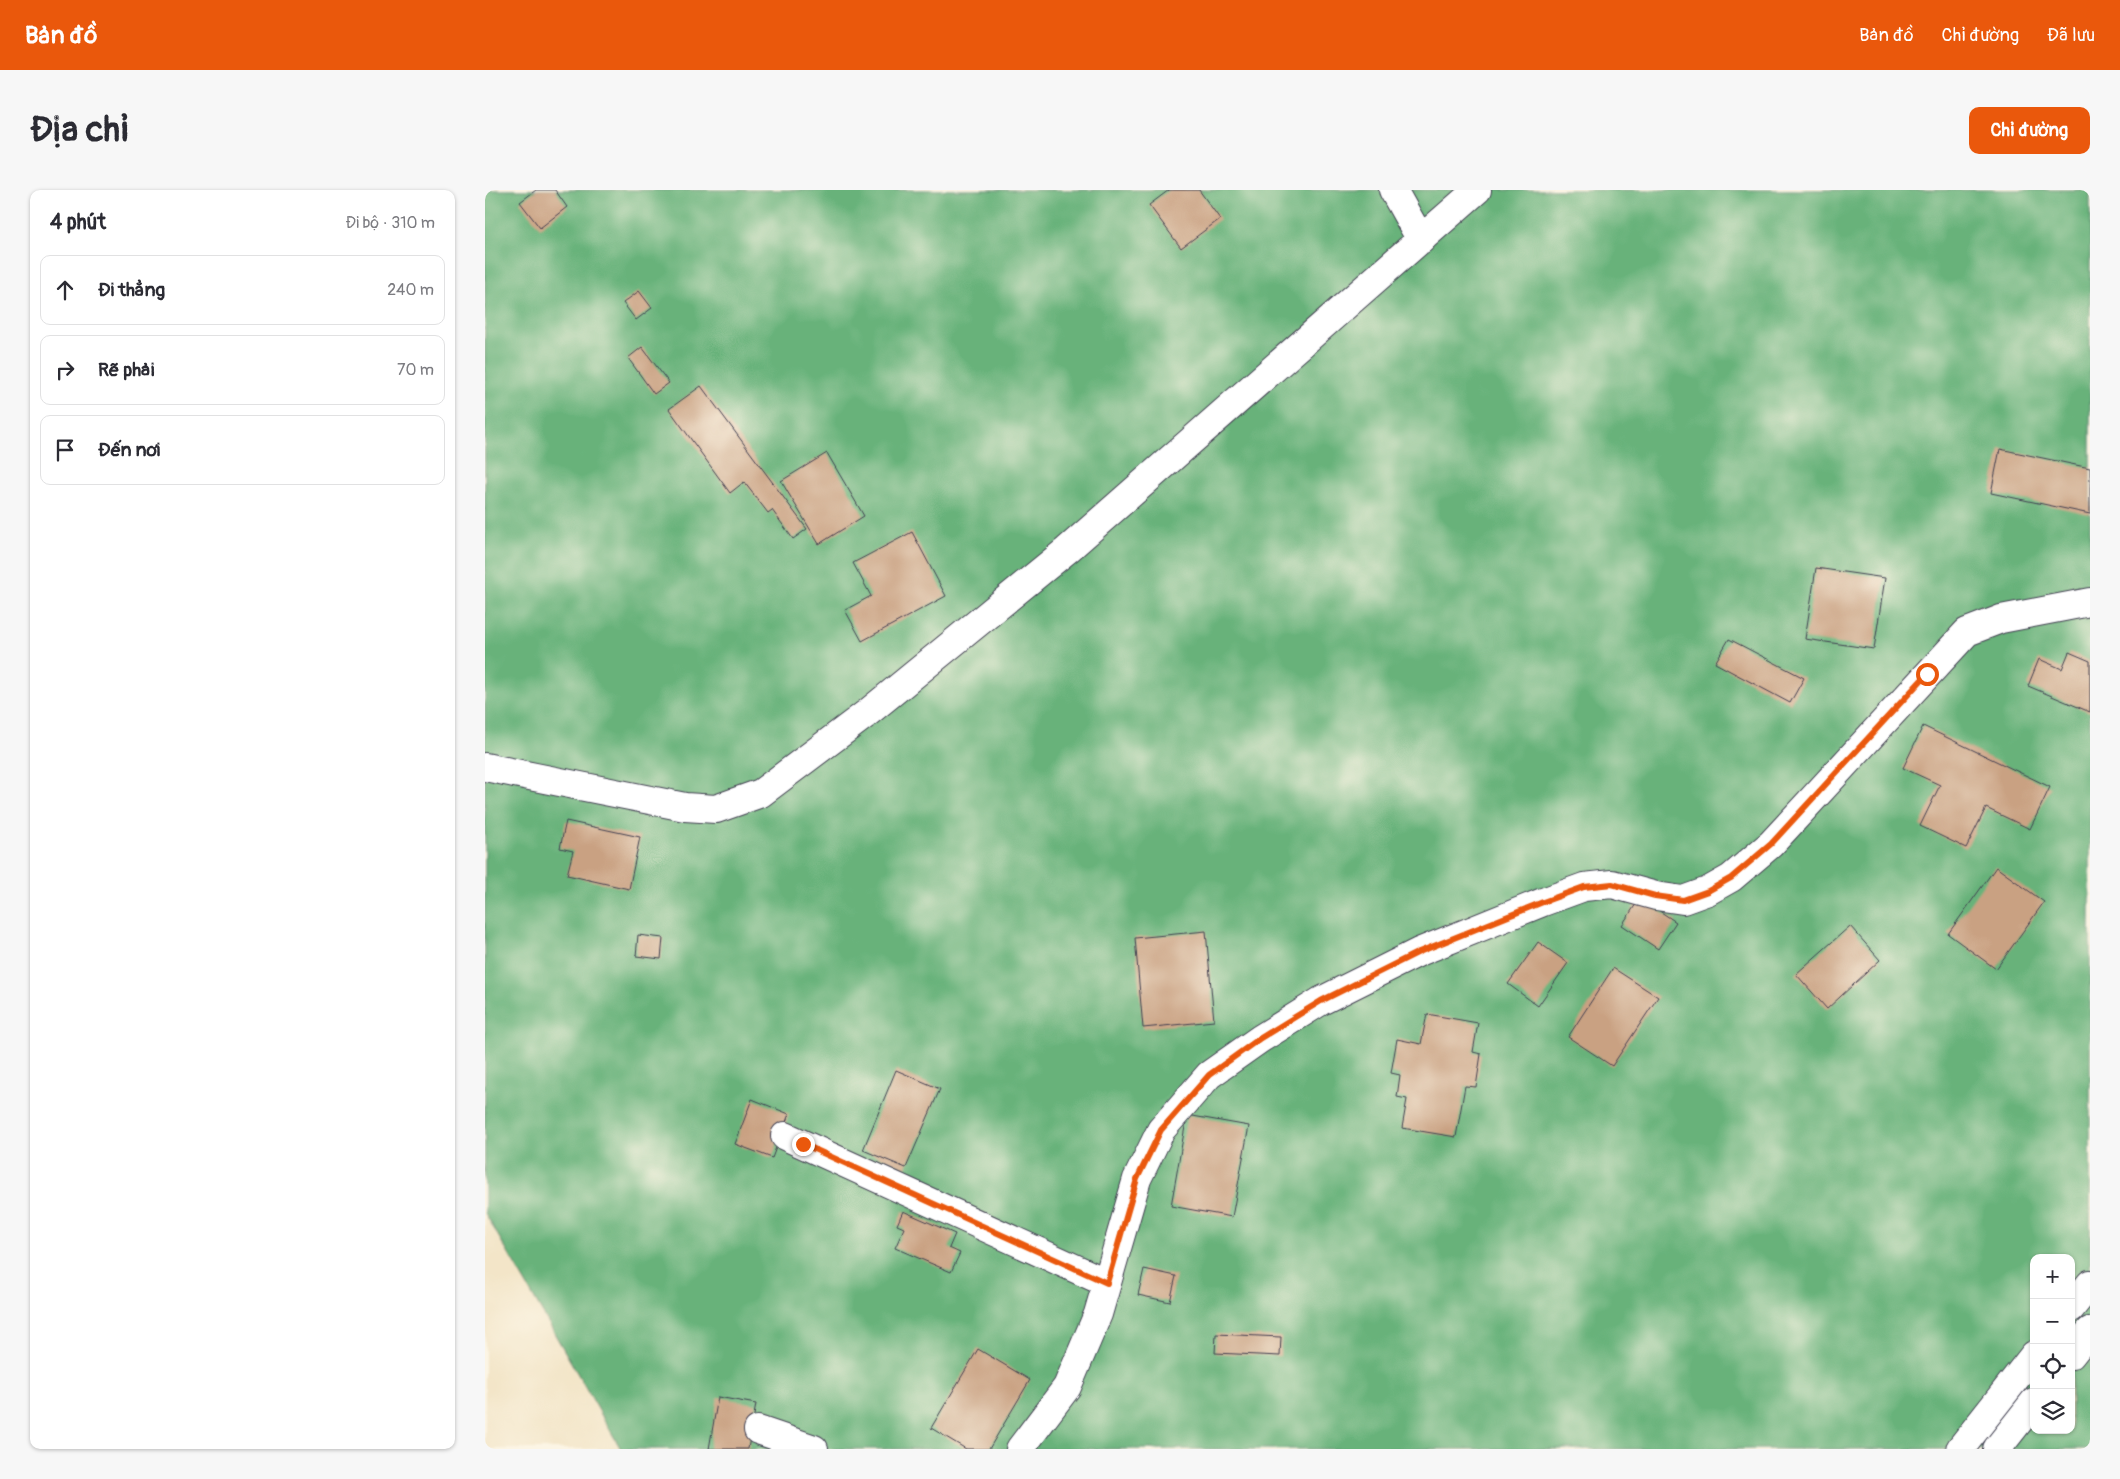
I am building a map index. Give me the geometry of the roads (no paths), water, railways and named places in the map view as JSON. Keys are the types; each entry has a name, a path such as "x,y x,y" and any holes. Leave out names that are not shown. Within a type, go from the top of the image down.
{"street":[{"path":"1393,190 1421,240"},
{"path":"485,767 685,807 716,809 761,793 866,714 1067,550 1477,190"},
{"path":"1020,1449 1067,1387 1098,1314 1137,1179 1161,1130 1209,1075 1252,1044 1321,1001 1419,952 1584,887 1612,884 1655,896 1683,900 1708,891 1731,878 1771,844 1967,632 2001,619 2090,602"},
{"path":"785,1136 1107,1283"},
{"path":"2075,1303 2090,1284"},
{"path":"2075,1349 2090,1331"},
{"path":"1960,1449 2030,1360"},
{"path":"1997,1449 2030,1407"},
{"path":"758,1430 813,1449"}]}
